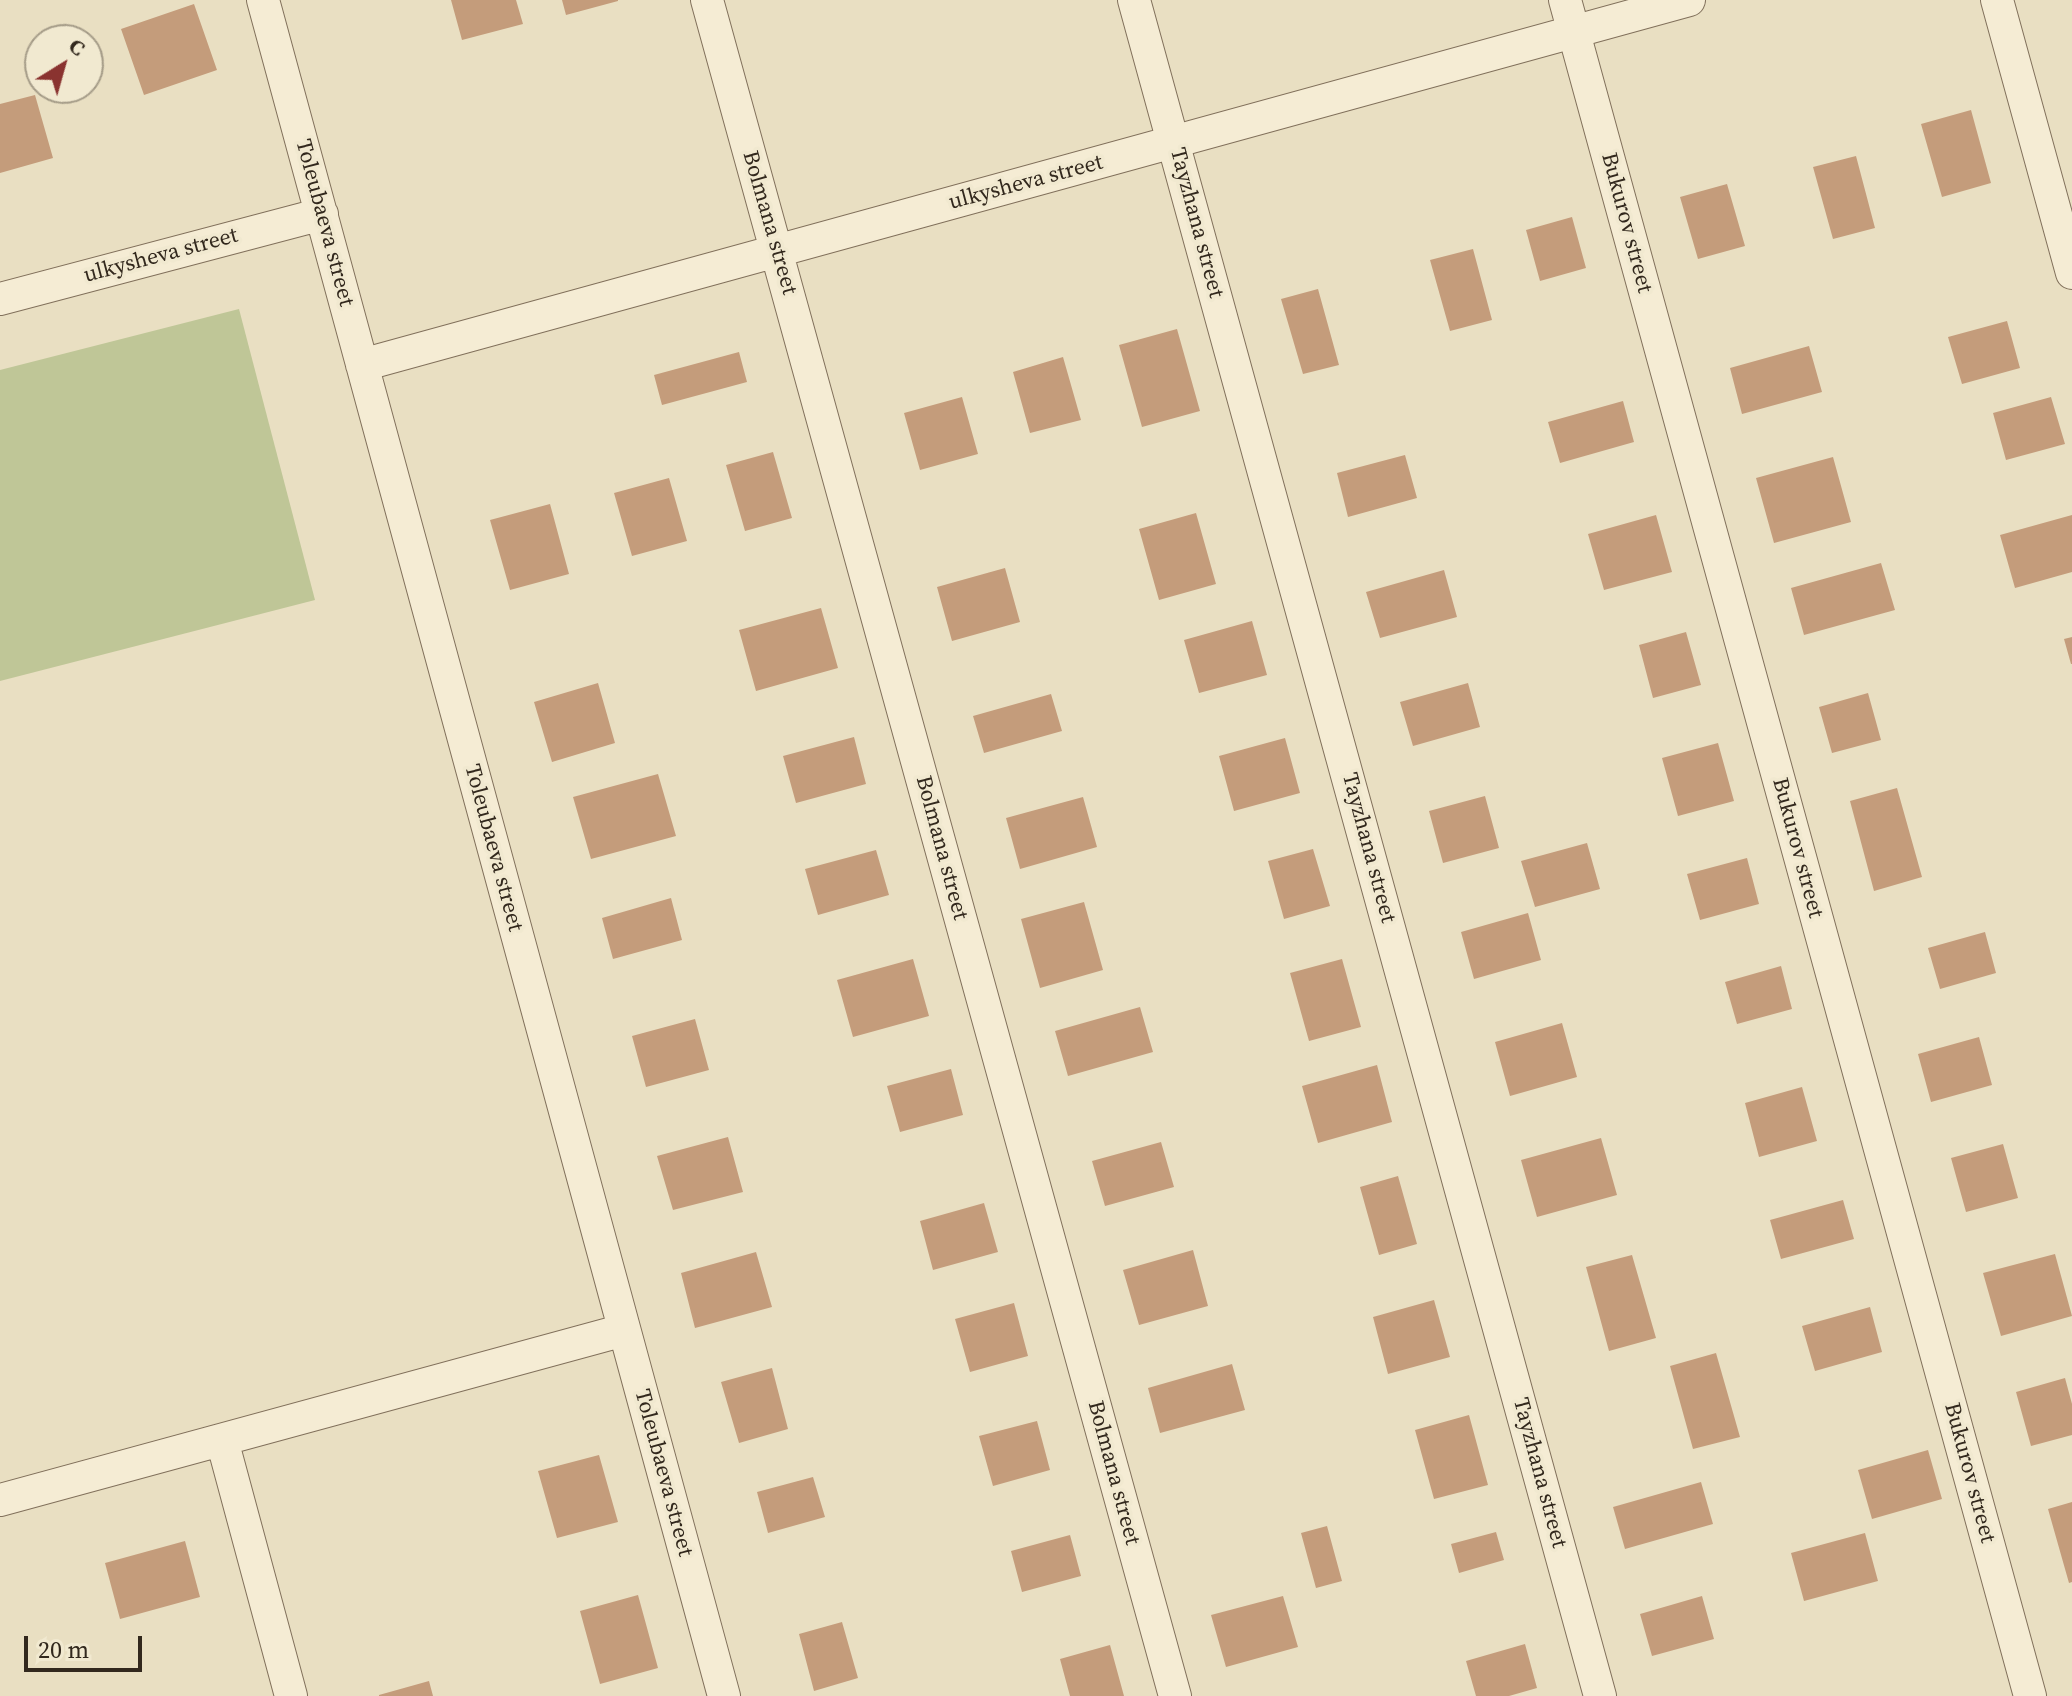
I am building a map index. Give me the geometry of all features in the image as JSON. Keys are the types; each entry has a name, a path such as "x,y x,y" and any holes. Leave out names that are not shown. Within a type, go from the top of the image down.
{"street":[{"name":"Toleubaeva street","path":"263,0 724,1696"},
{"name":"Bolmana street","path":"707,0 1175,1696"},
{"name":"Tayzhana street","path":"1134,0 1600,1696"},
{"name":"Bukurov street","path":"1565,0 2030,1696"},
{"name":"ulkysheva street","path":"362,365 1689,0"},
{"path":"1997,0 2072,273"},
{"name":"ulkysheva street","path":"0,299 322,214"},
{"path":"0,1500 624,1330"},
{"path":"222,1440 291,1696"}],"green space":[{"path":"239,309 315,600 0,681 0,370"}],"building":[{"path":"451,0 516,0 523,24 462,40"},
{"path":"562,0 618,0 618,1 566,15"},
{"path":"194,4 217,70 144,95 121,29"},
{"path":"24,98 24,104 38,104 53,158 0,173 0,104"},
{"path":"1971,110 1991,183 1942,197 1921,124"},
{"path":"1856,156 1875,228 1833,239 1813,167"},
{"path":"1727,184 1745,246 1698,259 1680,197"},
{"path":"1572,217 1586,268 1540,281 1526,230"},
{"path":"1473,249 1492,320 1450,331 1430,260"},
{"path":"1318,289 1339,365 1303,374 1281,299"},
{"path":"2007,321 2020,368 1962,384 1948,337"},
{"path":"1177,329 1200,411 1142,427 1119,345"},
{"path":"1809,346 1822,392 1742,414 1730,368"},
{"path":"739,352 747,382 662,405 654,375"},
{"path":"1063,357 1081,420 1030,433 1013,372"},
{"path":"962,397 978,454 920,470 904,413"},
{"path":"2051,397 2065,444 2006,460 1993,413"},
{"path":"1623,401 1634,442 1560,463 1548,422"},
{"path":"773,452 792,518 745,531 726,465"},
{"path":"1405,455 1417,498 1348,517 1337,473"},
{"path":"1833,457 1851,522 1774,543 1756,478"},
{"path":"669,478 687,541 632,556 614,493"},
{"path":"550,504 569,574 510,590 490,520"},
{"path":"1196,513 1216,584 1159,600 1139,529"},
{"path":"1656,515 1672,572 1604,590 1588,534"},
{"path":"2072,515 2072,572 2015,588 2000,535"},
{"path":"1881,563 1895,610 1804,635 1791,588"},
{"path":"1005,568 1020,622 952,641 937,587"},
{"path":"1444,570 1457,617 1380,638 1366,592"},
{"path":"821,608 838,668 756,691 739,630"},
{"path":"1252,621 1267,675 1199,693 1184,640"},
{"path":"1686,632 1701,685 1653,698 1639,645"},
{"path":"2072,637 2072,664 2071,664 2064,639"},
{"path":"598,683 615,743 552,762 534,702"},
{"path":"1468,683 1480,727 1413,746 1400,702"},
{"path":"1868,693 1881,740 1832,753 1819,707"},
{"path":"1051,694 1062,731 984,753 973,716"},
{"path":"854,737 866,784 796,803 783,756"},
{"path":"1285,738 1300,793 1234,811 1219,756"},
{"path":"1718,743 1734,801 1678,816 1662,758"},
{"path":"658,774 676,836 591,859 573,797"},
{"path":"1897,788 1922,877 1874,891 1850,801"},
{"path":"1485,796 1499,848 1443,863 1429,811"},
{"path":"1083,797 1097,847 1020,869 1006,818"},
{"path":"1587,843 1600,889 1535,907 1521,861"},
{"path":"1313,849 1330,906 1284,919 1268,861"},
{"path":"876,850 889,895 818,915 805,869"},
{"path":"1747,858 1759,904 1700,920 1687,874"},
{"path":"671,898 682,940 613,959 602,918"},
{"path":"1084,902 1103,970 1040,988 1021,919"},
{"path":"1528,913 1541,960 1474,979 1461,932"},
{"path":"1985,932 1996,973 1940,989 1928,948"},
{"path":"913,959 929,1016 853,1037 837,980"},
{"path":"1342,959 1361,1027 1309,1041 1290,973"},
{"path":"1781,966 1792,1009 1737,1024 1725,982"},
{"path":"1140,1007 1153,1052 1068,1076 1055,1031"},
{"path":"695,1019 709,1070 646,1087 632,1036"},
{"path":"1562,1023 1577,1077 1510,1096 1495,1042"},
{"path":"1979,1037 1992,1085 1931,1102 1918,1054"},
{"path":"1377,1065 1392,1122 1318,1143 1302,1086"},
{"path":"951,1069 963,1115 900,1132 887,1086"},
{"path":"1802,1087 1817,1141 1759,1157 1745,1103"},
{"path":"728,1137 743,1192 673,1210 657,1156"},
{"path":"1601,1138 1617,1195 1537,1217 1521,1160"},
{"path":"1161,1142 1174,1187 1105,1206 1092,1161"},
{"path":"2003,1144 2018,1198 1966,1212 1951,1158"},
{"path":"1398,1176 1417,1244 1379,1255 1360,1187"},
{"path":"1843,1200 1854,1239 1781,1259 1770,1220"},
{"path":"984,1203 998,1252 933,1270 920,1221"},
{"path":"1193,1250 1208,1306 1139,1325 1123,1270"},
{"path":"756,1252 772,1307 695,1328 681,1273"},
{"path":"2055,1254 2072,1316 2001,1336 1983,1273"},
{"path":"1632,1255 1656,1338 1609,1351 1586,1267"},
{"path":"1434,1300 1450,1357 1388,1374 1373,1317"},
{"path":"1014,1303 1028,1356 970,1372 955,1319"},
{"path":"1870,1307 1882,1352 1815,1371 1802,1326"},
{"path":"1716,1353 1740,1437 1693,1449 1670,1366"},
{"path":"1232,1364 1245,1410 1160,1433 1148,1388"},
{"path":"772,1368 788,1429 739,1443 721,1382"},
{"path":"2065,1378 2072,1404 2072,1435 2031,1446 2016,1392"},
{"path":"1469,1415 1488,1485 1434,1499 1415,1430"},
{"path":"1037,1421 1050,1470 993,1486 979,1436"},
{"path":"1928,1450 1942,1499 1872,1519 1858,1470"},
{"path":"599,1455 618,1522 557,1538 538,1471"},
{"path":"813,1477 825,1517 768,1533 757,1492"},
{"path":"1701,1482 1713,1524 1625,1549 1613,1507"},
{"path":"2072,1502 2072,1582 2069,1583 2048,1509"},
{"path":"1327,1526 1342,1581 1316,1588 1301,1533"},
{"path":"1496,1532 1504,1560 1459,1573 1451,1544"},
{"path":"1865,1533 1878,1581 1804,1601 1791,1553"},
{"path":"1070,1535 1081,1576 1022,1592 1011,1551"},
{"path":"185,1541 200,1597 120,1619 105,1563"},
{"path":"638,1595 658,1668 600,1684 580,1611"},
{"path":"1283,1596 1298,1647 1226,1667 1211,1615"},
{"path":"1702,1596 1714,1639 1652,1656 1640,1614"},
{"path":"842,1622 858,1678 814,1691 799,1634"},
{"path":"1525,1644 1537,1688 1509,1696 1476,1696 1466,1661"},
{"path":"1110,1645 1124,1696 1070,1696 1060,1659"},
{"path":"429,1681 433,1696 379,1696 379,1695"}]}
